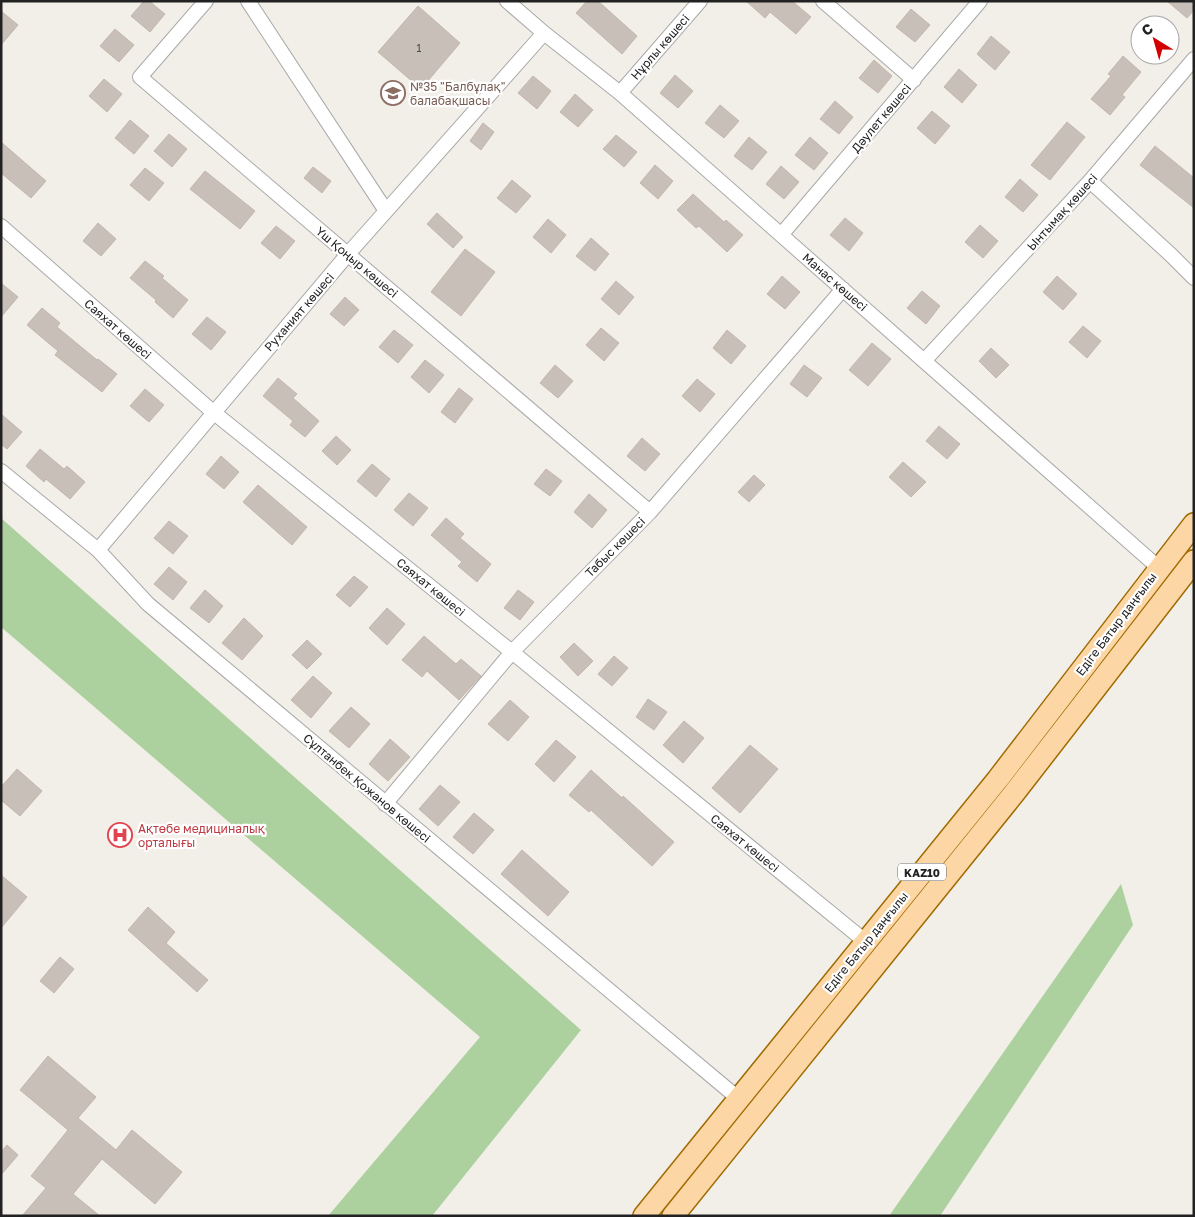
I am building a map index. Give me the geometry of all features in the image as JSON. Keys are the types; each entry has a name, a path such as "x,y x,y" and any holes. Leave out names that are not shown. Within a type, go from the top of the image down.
{"main road":[{"name":"Едіге Батыр даңғылы","path":"644,1216 998,779 1194,524"},
{"name":"Едіге Батыр даңғылы","path":"673,1216 1009,800 1194,561"}],"street":[{"name":"Үш Қоңыр көшесі","path":"206,1 140,77 650,512"},
{"path":"248,1 386,211"},
{"name":"Манас көшесі","path":"507,1 620,93 1159,568"},
{"name":"Нұрлы көшесі","path":"620,93 700,1"},
{"path":"823,1 914,80"},
{"name":"Дәулет көшесі","path":"781,235 980,1"},
{"name":"Руханият көшесі","path":"98,550 348,254 544,33"},
{"name":"Ынтымақ көшесі","path":"924,361 1090,182 1194,59"},
{"path":"1090,182 1171,254 1194,278"},
{"name":"Саяхат көшесі","path":"1,226 214,412 512,652 866,942"},
{"name":"Табыс көшесі","path":"385,804 512,652 650,512 843,289"},
{"name":"Сұлтанбек Қожанов көшесі","path":"1,471 98,550 148,604 739,1099"}],"green space":[{"path":"1,518 581,1030 432,1216 328,1216 480,1037 1,627"},
{"path":"1121,884 1133,925 940,1216 889,1216"}],"building":[{"path":"144,1 149,1 165,14 150,32 131,16"},
{"path":"587,1 598,1 637,36 622,54 576,13"},
{"path":"746,1 792,1 811,17 796,34 770,12 765,18"},
{"path":"1167,1 1194,1 1194,10 1187,18"},
{"path":"418,6 460,43 421,89 378,52"},
{"path":"911,9 930,25 915,42 896,27"},
{"path":"1,11 18,25 1,45"},
{"path":"115,29 134,45 119,62 100,46"},
{"path":"991,36 1010,52 995,70 977,54"},
{"path":"1123,56 1130,62 1130,65 1133,65 1141,72 1122,95 1125,97 1110,115 1091,99 1111,76 1108,74"},
{"path":"874,60 892,76 878,93 859,78"},
{"path":"959,69 977,85 962,103 944,87"},
{"path":"675,75 693,91 678,108 660,93"},
{"path":"533,76 551,91 537,109 518,93"},
{"path":"104,79 122,94 107,112 89,96"},
{"path":"575,94 593,110 578,127 560,112"},
{"path":"835,101 853,117 839,134 820,119"},
{"path":"720,105 739,121 724,138 705,123"},
{"path":"932,111 950,126 935,144 917,128"},
{"path":"130,120 149,136 134,154 115,138"},
{"path":"1067,122 1085,137 1050,180 1031,165"},
{"path":"483,123 494,132 481,150 470,141"},
{"path":"169,134 187,149 172,167 154,151"},
{"path":"616,135 637,152 624,167 603,149"},
{"path":"749,137 767,152 752,170 734,156"},
{"path":"810,137 828,153 814,170 795,155"},
{"path":"1,142 46,181 31,198 1,173"},
{"path":"1155,146 1194,178 1194,208 1140,165"},
{"path":"655,165 673,181 658,199 640,183"},
{"path":"781,166 799,182 784,199 766,184"},
{"path":"313,167 331,181 322,193 304,178"},
{"path":"145,168 164,183 149,201 130,185"},
{"path":"205,171 255,211 240,229 190,189"},
{"path":"1020,179 1038,195 1023,212 1005,197"},
{"path":"512,180 531,196 516,213 497,198"},
{"path":"693,194 724,222 726,220 743,235 727,252 699,226 696,228 677,210"},
{"path":"437,213 463,237 453,248 427,224"},
{"path":"845,218 863,233 849,251 830,235"},
{"path":"548,219 566,235 551,253 533,237"},
{"path":"98,223 116,239 101,256 83,241"},
{"path":"980,225 998,241 983,258 965,242"},
{"path":"276,226 295,241 280,259 261,243"},
{"path":"591,238 609,254 595,271 576,256"},
{"path":"465,249 495,272 461,316 431,292"},
{"path":"145,261 164,276 162,278 188,300 173,318 155,302 156,300 130,278"},
{"path":"782,276 800,292 785,309 767,294"},
{"path":"1057,276 1077,294 1063,310 1043,292"},
{"path":"616,281 634,297 619,315 601,299"},
{"path":"1,283 18,297 1,317"},
{"path":"922,291 940,306 926,324 907,308"},
{"path":"345,297 359,310 344,326 330,314"},
{"path":"42,308 60,323 57,327 117,374 102,392 55,355 58,351 27,325"},
{"path":"207,317 226,332 211,350 192,334"},
{"path":"1083,326 1101,341 1087,358 1069,342"},
{"path":"601,328 619,343 604,361 586,345"},
{"path":"394,330 413,345 398,363 379,347"},
{"path":"727,330 746,346 731,364 713,348"},
{"path":"872,343 891,359 868,386 849,370"},
{"path":"991,348 1009,365 996,378 979,361"},
{"path":"425,360 444,375 429,393 411,377"},
{"path":"555,365 573,381 558,398 540,383"},
{"path":"804,365 822,378 807,397 790,384"},
{"path":"278,378 297,394 293,398 319,421 305,437 290,425 293,421 263,396"},
{"path":"697,379 715,394 700,412 682,396"},
{"path":"459,388 473,399 455,423 441,412"},
{"path":"145,389 164,405 149,422 130,406"},
{"path":"1,414 22,432 7,449 1,444"},
{"path":"939,426 960,444 947,459 926,441"},
{"path":"336,436 351,450 337,465 322,451"},
{"path":"642,438 660,454 645,471 627,456"},
{"path":"40,449 64,469 67,466 85,482 70,499 46,479 44,482 26,466"},
{"path":"221,456 239,472 224,489 206,474"},
{"path":"903,462 926,482 911,497 889,477"},
{"path":"372,464 390,479 376,497 357,481"},
{"path":"546,469 562,481 550,496 534,484"},
{"path":"754,475 765,485 749,502 738,492"},
{"path":"258,485 307,527 292,545 243,502"},
{"path":"409,493 428,508 413,526 394,510"},
{"path":"589,494 607,510 592,528 574,512"},
{"path":"446,518 464,534 460,538 491,564 477,582 458,566 462,562 431,535"},
{"path":"169,521 188,536 173,554 154,538"},
{"path":"169,567 187,582 173,600 154,584"},
{"path":"354,576 368,587 350,607 336,595"},
{"path":"205,590 223,606 209,623 190,608"},
{"path":"518,590 534,602 520,620 504,608"},
{"path":"387,608 405,624 387,645 369,628"},
{"path":"244,618 263,636 242,660 222,643"},
{"path":"424,636 456,664 461,659 481,676 459,700 427,671 422,677 402,660"},
{"path":"307,640 322,654 307,669 292,655"},
{"path":"574,643 593,661 578,676 560,657"},
{"path":"614,656 628,668 612,686 598,674"},
{"path":"313,676 332,693 311,718 291,700"},
{"path":"648,699 667,712 654,730 636,717"},
{"path":"510,700 529,717 508,741 488,724"},
{"path":"351,707 370,724 349,748 329,731"},
{"path":"684,721 704,738 683,763 663,745"},
{"path":"390,739 410,757 388,781 369,764"},
{"path":"556,740 576,757 554,782 535,764"},
{"path":"750,745 778,769 740,813 712,788"},
{"path":"17,769 42,791 20,816 1,800 1,787"},
{"path":"591,770 674,842 652,866 591,810 589,812 569,795"},
{"path":"440,785 460,802 438,826 419,809"},
{"path":"474,813 494,830 473,854 453,837"},
{"path":"522,850 569,892 548,916 501,874"},
{"path":"1,875 27,897 1,928"},
{"path":"148,907 175,932 166,943 208,980 197,992 128,930"},
{"path":"60,957 74,969 54,993 40,981"},
{"path":"48,1056 96,1097 78,1118 116,1150 132,1130 182,1172 155,1204 102,1159 73,1194 100,1216 22,1216 46,1188 31,1176 68,1130 20,1090"},
{"path":"7,1145 18,1155 1,1175 1,1152"}],"place":[{"name":"№35 \"Балбұлақ\" балабақшасы","path":"393,93"},
{"name":"Ақтөбе медициналық орталығы","path":"120,835"}]}
